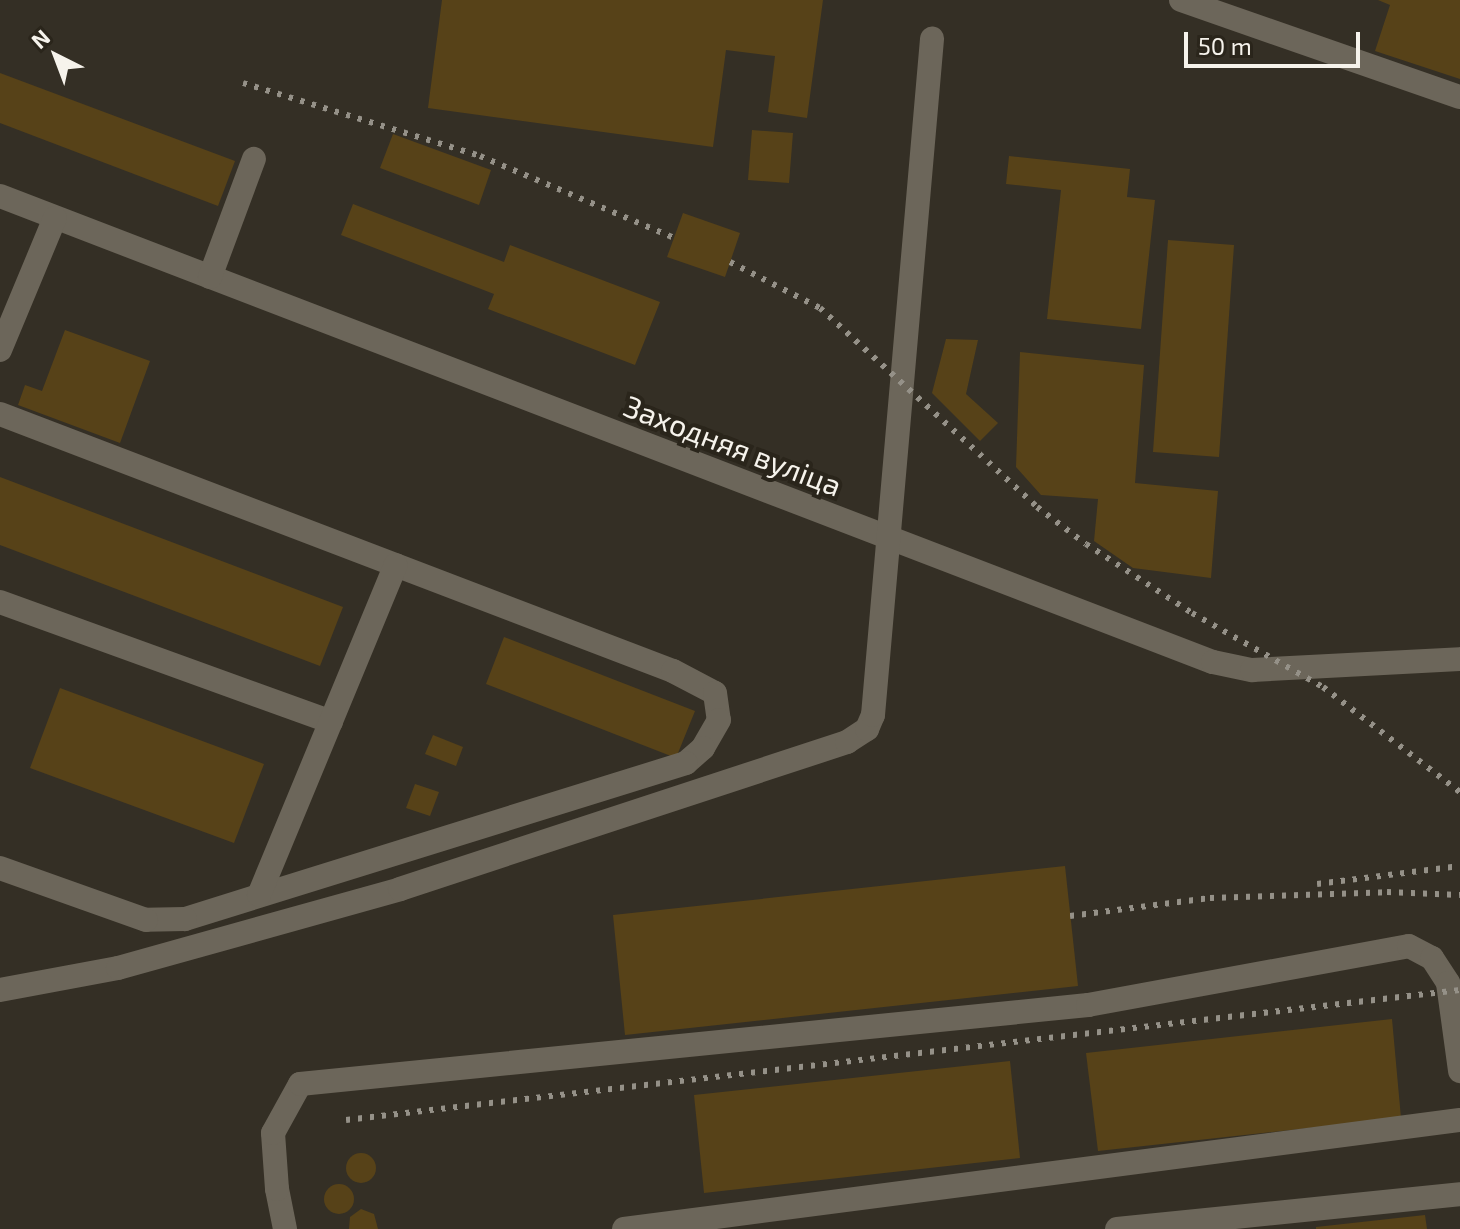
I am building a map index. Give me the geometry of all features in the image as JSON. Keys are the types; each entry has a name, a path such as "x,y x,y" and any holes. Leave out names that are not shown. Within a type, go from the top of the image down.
{"street":[{"path":"1181,0 1460,97"},
{"path":"0,990 118,968 385,893 847,742 867,729 873,715 932,39"},
{"path":"210,277 254,159"},
{"name":"Заходняя вуліца","path":"0,196 1213,662 1252,670 1460,659"},
{"path":"0,350 55,218"},
{"path":"0,414 673,671 715,693 719,720 703,748 686,763 185,919 146,920 0,868"},
{"path":"259,895 396,565"},
{"path":"0,602 331,722"},
{"path":"285,1229 277,1189 273,1133 300,1084 1088,1005 1409,946 1432,958 1448,983 1460,1071"},
{"path":"624,1229 1460,1120"},
{"path":"1117,1229 1460,1194"}],"building":[{"path":"442,0 823,0 807,118 768,112 775,56 726,50 713,147 428,108"},
{"path":"1378,0 1460,0 1460,79 1375,51 1390,5"},
{"path":"0,73 235,161 218,206 0,123"},
{"path":"752,130 793,133 789,183 748,180"},
{"path":"393,134 491,170 479,205 380,168"},
{"path":"1009,156 1130,169 1127,197 1155,200 1141,329 1047,319 1061,190 1006,184"},
{"path":"353,204 504,262 510,245 660,302 635,365 488,309 494,294 341,235"},
{"path":"683,213 740,233 725,277 667,257"},
{"path":"1168,240 1234,245 1219,457 1153,452"},
{"path":"65,330 150,361 120,443 18,405 25,385 42,391"},
{"path":"946,339 978,340 966,394 998,423 980,441 932,393"},
{"path":"1020,352 1144,365 1135,483 1218,491 1211,578 1133,568 1094,541 1098,499 1041,495 1016,467"},
{"path":"0,477 343,607 320,666 0,545"},
{"path":"504,637 695,711 676,758 486,684"},
{"path":"60,688 264,764 234,843 30,768"},
{"path":"433,735 463,747 456,766 425,754"},
{"path":"415,784 439,792 430,816 406,808"},
{"path":"1065,866 1078,986 625,1035 613,915"},
{"path":"1392,1019 1401,1118 1098,1151 1086,1053"},
{"path":"1010,1061 1020,1158 704,1193 694,1095"},
{"path":"361,1153 372,1157 376,1168 372,1179 361,1183 350,1179 346,1168 350,1157"},
{"path":"339,1184 350,1188 354,1199 350,1210 339,1214 328,1210 324,1199 328,1188"},
{"path":"361,1209 374,1214 378,1229 349,1229 350,1217"},
{"path":"1425,1215 1427,1229 1316,1229 1316,1227"}],"railway":[{"path":"243,83 480,156 674,238"},
{"path":"730,262 820,308 1037,507 1086,544 1192,613 1323,687 1460,792"},
{"path":"1317,884 1460,866"},
{"path":"1070,916 1210,898 1387,892 1460,895"},
{"path":"346,1120 1460,990"}]}
